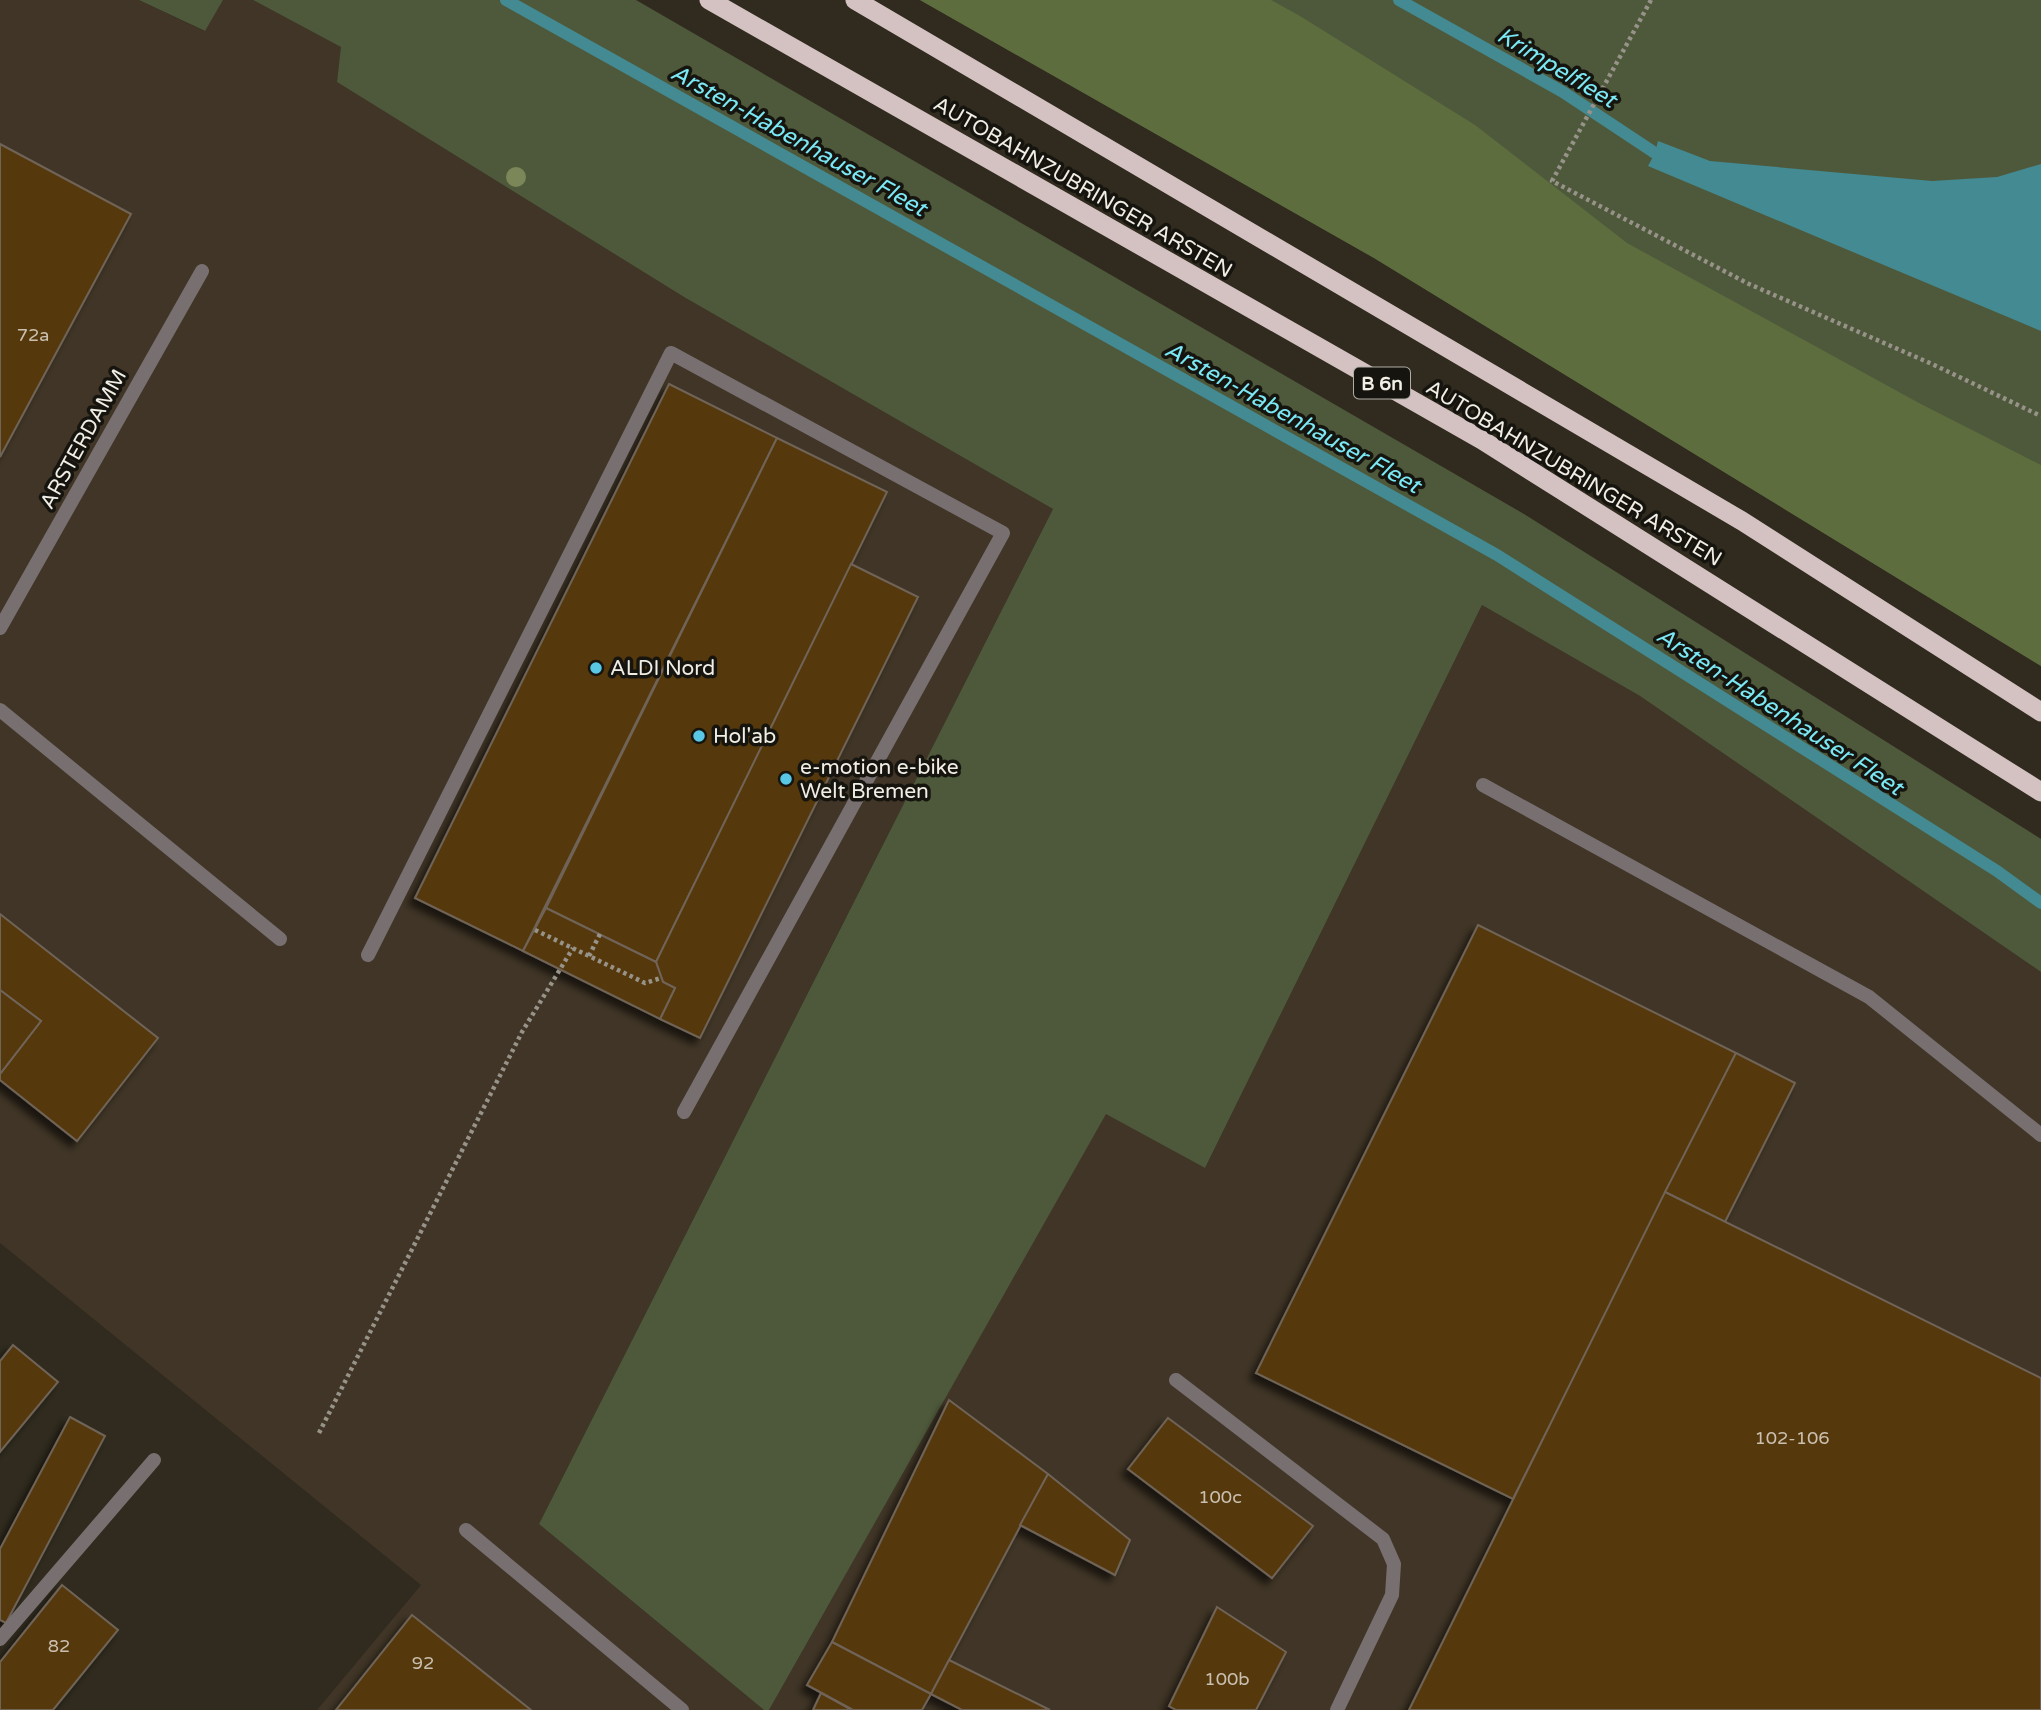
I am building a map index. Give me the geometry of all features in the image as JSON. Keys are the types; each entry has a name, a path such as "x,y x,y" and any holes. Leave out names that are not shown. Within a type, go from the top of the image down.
{"highway":[{"name":"AUTOBAHNZUBRINGER ARSTEN","path":"709,0 1482,440 2041,792"},
{"name":"AUTOBAHNZUBRINGER ARSTEN","path":"855,0 1730,513 2041,712"}],"lane":[{"name":"ARSTERDAMM","path":"0,628 202,271"},
{"path":"368,955 671,353 1003,533 684,1112"},
{"path":"0,710 280,939"},
{"path":"1483,785 1869,997 2041,1135"},
{"path":"1176,1380 1383,1539 1394,1564 1392,1595 1337,1710"},
{"path":"0,1639 154,1460"},
{"path":"466,1530 682,1710"}],"path":[{"path":"1651,0 1552,181 1749,284 1932,364 2041,416"},
{"path":"535,930 645,983 661,978"},
{"path":"589,956 600,934"},
{"path":"319,1433 522,1032 573,948"}],"shaded area":[{"path":"0,0 139,0 204,31 223,0 253,0 342,47 337,82 684,297 1053,509 539,1524 764,1710 317,1710 421,1585 0,1243"},
{"path":"1482,605 1640,696 2041,972 2041,1710 769,1710 1106,1113 1205,1168"}],"green space":[{"path":"139,0 223,0 205,31"},
{"path":"253,0 636,0 1524,514 2041,839 2041,972 1640,696 1482,605 1205,1168 1106,1114 769,1710 764,1710 539,1524 1053,509 684,297 337,82 341,47"},
{"path":"920,0 2041,0 2041,666 1374,258"},
{"path":"920,0 1271,0 1300,16 1475,125 1627,243 1919,403 2041,465 2041,666 1374,258"}],"water":[{"path":"1658,141 1710,161 1932,181 1997,177 2041,164 2041,331 1648,166"}],"building":[{"path":"0,144 131,214 0,457"},
{"name":"ALDI Nord","path":"669,384 777,438 523,951 415,898"},
{"name":"Hol'ab","path":"777,438 887,492 656,962 546,908"},
{"name":"e-motion e-bike Welt Bremen","path":"851,564 918,597 700,1038 660,1019 675,988 663,982 656,962"},
{"path":"546,908 656,962 663,982 675,988 660,1019 523,951"},
{"path":"0,914 158,1038 77,1141 0,1080 0,1074 41,1021 0,990"},
{"path":"1478,925 1736,1053 1513,1499 1256,1373"},
{"path":"0,990 41,1021 0,1074"},
{"path":"1736,1053 1795,1083 1725,1222 1665,1192"},
{"path":"1665,1192 2041,1378 2041,1710 1409,1710"},
{"path":"13,1345 58,1382 0,1452 0,1361"},
{"path":"949,1400 1048,1474 931,1694 832,1642"},
{"path":"70,1417 105,1436 6,1623 0,1620 0,1549"},
{"path":"1168,1418 1313,1526 1272,1578 1128,1469"},
{"path":"1048,1474 1130,1540 1115,1575 1020,1525"},
{"path":"62,1585 118,1630 53,1710 0,1710 0,1662"},
{"path":"1217,1607 1286,1652 1256,1710 1176,1710 1169,1706"},
{"path":"412,1615 531,1710 336,1710"},
{"path":"832,1642 931,1694 922,1710 853,1710 807,1685"},
{"path":"949,1660 1050,1710 962,1710 931,1694"},
{"path":"821,1693 852,1710 813,1710"}],"waterway":[{"name":"Arsten-Habenhauser Fleet","path":"506,0 1497,555 1997,871 2041,903"},
{"name":"Krimpelfleet","path":"1399,0 1563,92 1655,153"}],"place":[{"name":"ALDI Nord","path":"596,668"},
{"name":"Hol'ab","path":"699,736"},
{"name":"e-motion e-bike Welt Bremen","path":"786,779"}]}
